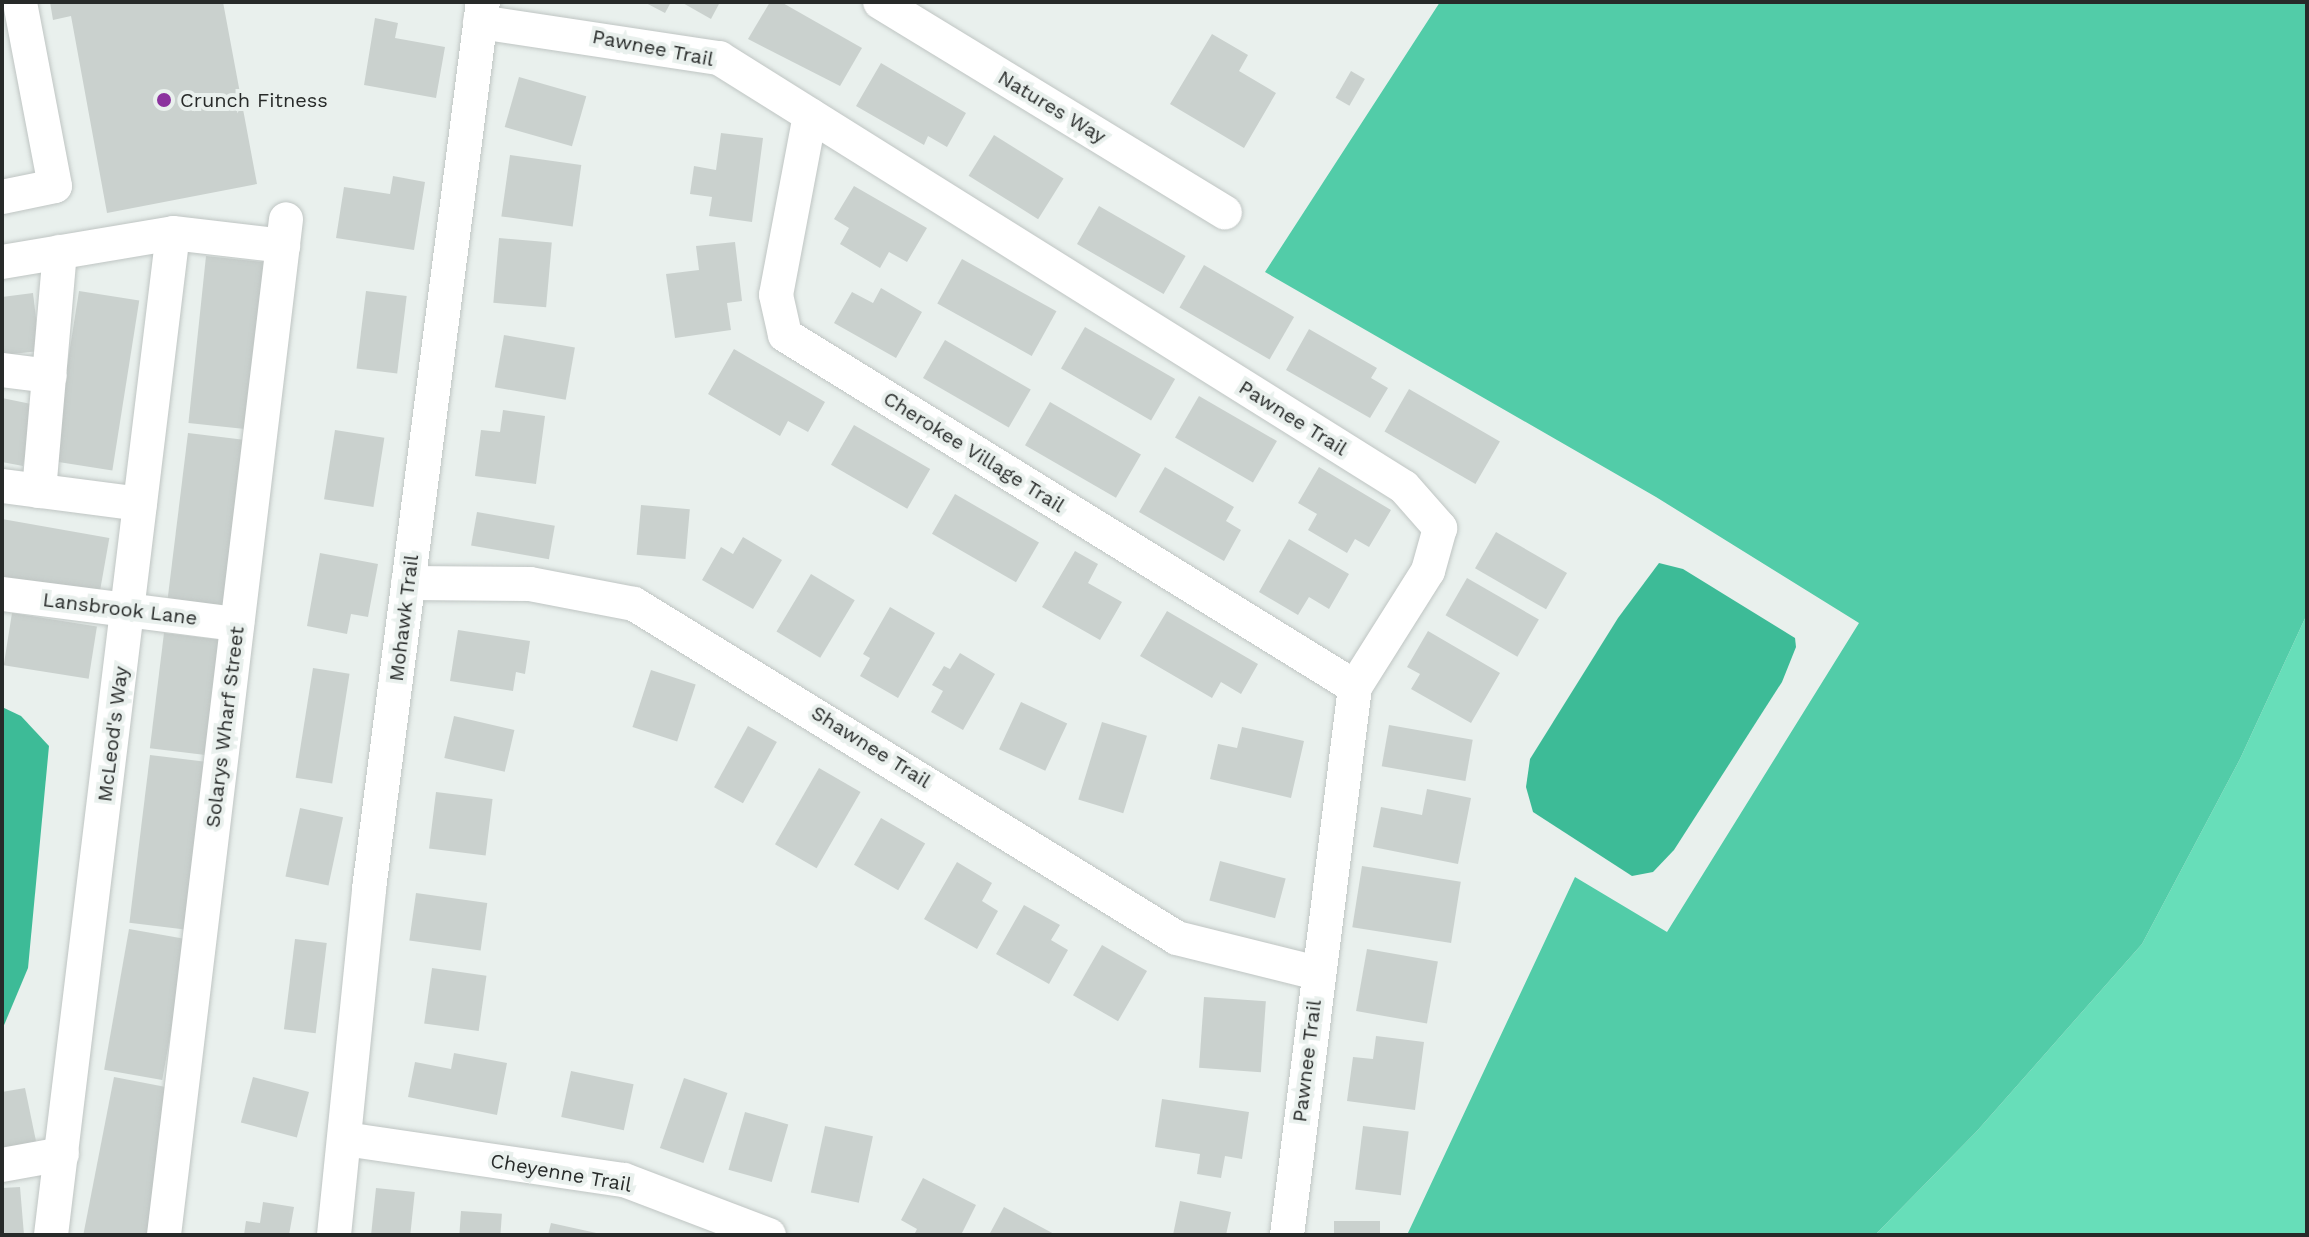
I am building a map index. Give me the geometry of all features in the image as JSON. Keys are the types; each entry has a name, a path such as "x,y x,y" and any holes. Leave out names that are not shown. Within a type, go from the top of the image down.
{"street":[{"path":"2,197 55,186 20,2"},
{"name":"Natures Way","path":"880,2 1225,213"},
{"name":"Pawnee Trail","path":"482,12 719,58 1404,487 1440,528 1428,571 1355,687 1317,973 1287,1235"},
{"name":"Mohawk Trail","path":"334,1235 408,583 482,12"},
{"name":"Cherokee Village Trail","path":"810,115 776,295 785,335 1355,687"},
{"path":"2,262 173,233"},
{"name":"Solarys Wharf Street","path":"164,1235 284,233 173,233"},
{"name":"McLeod's Way","path":"51,1235 173,233"},
{"path":"39,491 60,252"},
{"path":"2,370 50,376"},
{"path":"2,486 140,504"},
{"name":"Shawnee Trail","path":"408,583 530,584 634,604 1177,938 1317,973"},
{"name":"Lansbrook Lane","path":"2,594 237,624"},
{"name":"Cheyenne Trail","path":"345,1139 624,1180 769,1235"},
{"path":"2,1165 62,1154"}],"shaded area":[{"path":"1440,2 2307,2 2307,614 2240,759 2142,944 1977,1131 1875,1235 1407,1235 1575,877 1667,932 1859,623 1656,497 1265,272"},
{"path":"1659,563 1683,569 1795,638 1796,647 1782,682 1674,850 1653,872 1632,876 1533,812 1526,787 1530,759 1618,618"},
{"path":"2307,614 2307,1235 1875,1235 1977,1131 2142,944 2240,759"},
{"path":"2,707 21,716 49,746 28,968 2,1030"}],"building":[{"name":"Crunch Fitness","path":"50,2 223,2 257,184 107,213 71,16 53,20"},
{"path":"644,2 671,2 665,13"},
{"path":"681,2 720,2 711,19"},
{"path":"770,2 781,2 862,48 840,86 748,39"},
{"path":"375,18 398,23 395,38 445,47 436,98 364,85"},
{"path":"1212,34 1248,55 1239,71 1276,93 1244,148 1170,104"},
{"path":"881,63 966,113 947,147 928,136 924,145 856,106"},
{"path":"1351,71 1365,79 1349,106 1336,98"},
{"path":"519,77 586,96 572,146 505,127"},
{"path":"721,133 763,138 752,222 709,216 712,197 690,194 694,166 716,170"},
{"path":"994,135 1064,178 1038,219 969,176"},
{"path":"510,155 581,165 573,226 501,216"},
{"path":"393,176 425,182 414,250 336,238 344,187 390,194"},
{"path":"854,186 927,228 907,262 889,252 880,268 840,244 849,228 834,219"},
{"path":"1099,206 1186,256 1164,294 1077,244"},
{"path":"499,238 552,243 546,307 493,303"},
{"path":"735,242 742,301 727,303 731,330 675,338 666,274 699,270 696,246"},
{"path":"206,256 265,262 247,429 188,423"},
{"path":"962,259 1056,311 1032,356 937,304"},
{"path":"1204,265 1294,317 1270,359 1180,307"},
{"path":"881,288 922,312 896,358 834,323 852,292 873,303"},
{"path":"79,291 139,301 112,470 52,461"},
{"path":"366,291 407,296 397,373 356,368"},
{"path":"33,293 40,351 2,355 2,297"},
{"path":"1085,327 1175,379 1151,421 1061,369"},
{"path":"1309,329 1377,368 1371,378 1388,388 1370,418 1286,370"},
{"path":"504,335 575,348 566,400 495,387"},
{"path":"945,340 1031,389 1009,428 923,378"},
{"path":"734,349 825,402 808,432 788,421 780,436 708,394"},
{"path":"1409,389 1500,442 1475,484 1384,431"},
{"path":"1199,396 1277,441 1253,483 1175,438"},
{"path":"2,398 36,405 23,466 2,462"},
{"path":"1050,402 1141,454 1116,498 1025,445"},
{"path":"503,410 545,416 536,484 475,476 481,430 500,432"},
{"path":"854,425 930,469 907,509 831,465"},
{"path":"335,430 384,438 373,507 324,499"},
{"path":"188,433 246,440 225,609 167,602"},
{"path":"1165,467 1234,507 1226,521 1241,530 1224,561 1139,512"},
{"path":"1319,467 1391,510 1369,547 1355,539 1347,553 1308,530 1317,514 1298,503"},
{"path":"955,494 1039,542 1016,582 932,534"},
{"path":"641,505 690,509 685,559 637,555"},
{"path":"477,512 555,526 549,559 471,545"},
{"path":"2,519 109,538 99,599 2,582"},
{"path":"1496,532 1567,573 1546,609 1475,568"},
{"path":"743,537 782,560 753,609 702,580 721,547 733,554"},
{"path":"1289,539 1349,574 1329,609 1309,597 1298,615 1259,592"},
{"path":"1075,551 1098,564 1088,583 1122,602 1100,640 1042,607"},
{"path":"320,553 378,564 368,617 351,614 347,634 307,626"},
{"path":"811,574 855,600 820,658 776,631"},
{"path":"1467,578 1539,620 1517,657 1446,615"},
{"path":"890,607 935,633 898,698 860,676 870,658 863,654"},
{"path":"1167,611 1258,664 1241,694 1221,682 1212,698 1140,656"},
{"path":"12,613 97,626 89,679 4,665"},
{"path":"458,630 530,641 525,674 516,672 513,691 450,681"},
{"path":"1428,631 1500,673 1471,723 1411,689 1420,674 1407,667"},
{"path":"164,633 222,640 207,755 150,748"},
{"path":"960,653 995,674 963,730 931,712 943,691 932,685 944,666 950,669"},
{"path":"313,668 350,674 332,783 296,778"},
{"path":"651,670 696,685 677,742 632,727"},
{"path":"1021,702 1067,724 1045,771 999,749"},
{"path":"454,716 514,730 505,772 444,758"},
{"path":"1102,722 1147,736 1123,813 1078,799"},
{"path":"1389,725 1473,740 1465,781 1382,766"},
{"path":"748,726 777,742 743,803 714,787"},
{"path":"1242,727 1304,741 1291,798 1210,779 1218,744 1237,748"},
{"path":"150,755 208,762 187,930 129,923"},
{"path":"819,768 861,792 817,868 775,844"},
{"path":"1427,789 1471,798 1458,864 1373,847 1381,807 1422,815"},
{"path":"436,792 493,799 486,856 429,849"},
{"path":"300,808 343,817 328,886 285,876"},
{"path":"881,818 925,844 898,890 854,865"},
{"path":"1220,861 1286,879 1275,918 1209,901"},
{"path":"957,862 992,883 982,901 998,911 977,949 924,919"},
{"path":"1362,866 1461,882 1451,943 1352,927"},
{"path":"416,893 487,903 481,951 409,941"},
{"path":"1024,905 1060,925 1051,940 1068,950 1049,984 996,954"},
{"path":"129,929 187,939 162,1080 104,1070"},
{"path":"295,939 327,943 316,1033 284,1029"},
{"path":"1102,945 1147,971 1118,1021 1073,995"},
{"path":"1367,949 1438,962 1427,1024 1356,1011"},
{"path":"432,968 486,976 479,1031 424,1023"},
{"path":"1204,997 1266,1001 1261,1072 1199,1068"},
{"path":"1376,1036 1424,1042 1415,1110 1347,1101 1353,1057 1373,1059"},
{"path":"454,1053 507,1063 497,1115 408,1097 415,1062 451,1069"},
{"path":"571,1071 634,1084 624,1130 561,1117"},
{"path":"114,1077 175,1089 146,1235 83,1235"},
{"path":"253,1077 309,1092 297,1137 241,1122"},
{"path":"684,1078 727,1093 703,1163 660,1148"},
{"path":"25,1088 37,1146 2,1153 2,1092"},
{"path":"1162,1099 1249,1112 1242,1159 1225,1156 1221,1178 1197,1174 1200,1154 1155,1147"},
{"path":"745,1112 788,1124 772,1182 728,1170"},
{"path":"825,1126 873,1136 859,1203 811,1193"},
{"path":"1363,1126 1409,1132 1401,1195 1355,1190"},
{"path":"923,1178 976,1205 961,1235 914,1235 917,1229 901,1220"},
{"path":"20,1187 24,1235 2,1235 2,1188"},
{"path":"376,1188 415,1192 410,1235 371,1235"},
{"path":"1180,1201 1231,1212 1226,1235 1173,1235"},
{"path":"263,1202 294,1207 289,1235 244,1235 246,1221 260,1223"},
{"path":"1004,1207 1056,1235 989,1235"},
{"path":"461,1211 502,1214 500,1235 459,1235"},
{"path":"1334,1221 1380,1221 1380,1235 1334,1235"},
{"path":"551,1223 601,1234 601,1235 548,1235"}],"place":[{"name":"Crunch Fitness","path":"164,100"}]}
